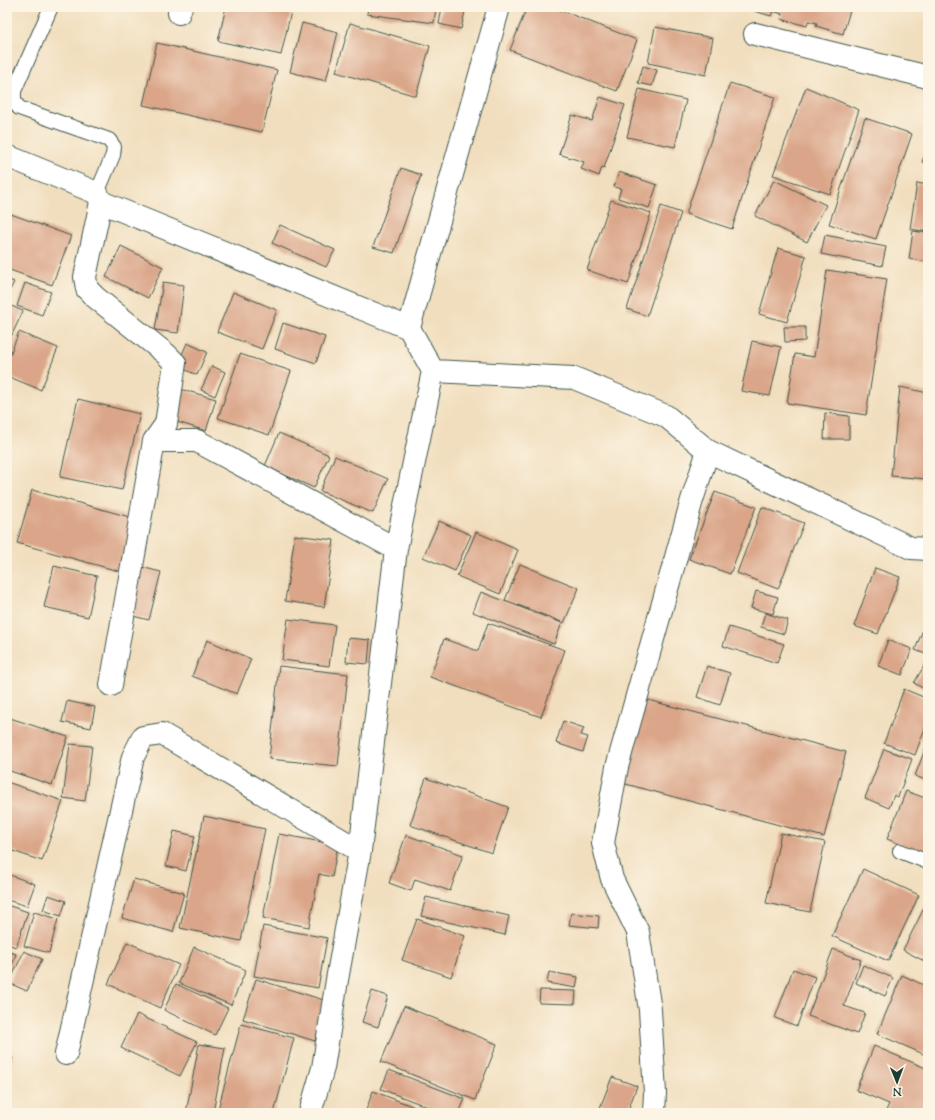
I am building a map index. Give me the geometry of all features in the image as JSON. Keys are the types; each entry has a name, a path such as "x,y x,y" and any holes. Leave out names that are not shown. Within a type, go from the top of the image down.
{"street":[{"path":"409,328 499,7"},
{"path":"755,34 928,77"},
{"path":"7,156 99,198 409,328 433,371 396,549 360,851 323,1068 310,1113"},
{"path":"99,198 85,277 87,289 94,297 166,354 175,363 166,424 154,441 111,685"},
{"path":"433,371 574,378 666,416 708,451 911,548 928,549"},
{"path":"154,441 197,441 396,549"},
{"path":"654,1113 655,1093 650,1010 638,932 612,879 603,843 617,767 692,500 708,451"},
{"path":"66,1054 133,757 143,737 162,734 360,851"}],"lane":[{"path":"51,7 14,91 14,101 18,108 109,140 114,147 113,155 99,198"},
{"path":"900,851 928,862"}],"building":[{"path":"226,7 292,7 281,55 218,41"},
{"path":"368,7 436,7 434,23 367,14"},
{"path":"442,7 466,7 461,29 439,24"},
{"path":"527,7 552,7 637,40 617,91 510,50"},
{"path":"755,7 851,7 843,34 816,26 817,23 808,21 807,26 781,19 782,14 773,11 771,16 754,11"},
{"path":"302,23 338,32 326,81 290,72"},
{"path":"350,23 430,46 416,96 336,72"},
{"path":"655,27 713,38 706,75 648,63"},
{"path":"157,43 277,70 262,132 143,105"},
{"path":"643,66 657,70 652,86 638,83"},
{"path":"730,83 775,97 732,229 686,214"},
{"path":"806,87 859,110 830,194 773,175"},
{"path":"639,89 686,100 675,147 627,137"},
{"path":"600,97 625,105 604,168 602,167 599,176 581,169 584,162 559,154 572,115 592,121"},
{"path":"865,118 912,134 876,239 829,224"},
{"path":"928,145 928,164 922,162"},
{"path":"401,168 421,175 394,253 373,247"},
{"path":"619,172 657,185 649,208 618,198 621,189 614,187"},
{"path":"774,180 826,205 807,242 755,216"},
{"path":"917,183 928,185 928,232 910,229"},
{"path":"611,200 651,213 628,284 587,270"},
{"path":"661,206 681,213 647,316 627,309"},
{"path":"11,214 71,236 52,285 7,269 7,224"},
{"path":"280,225 335,250 326,267 272,243"},
{"path":"913,231 928,233 928,262 909,259"},
{"path":"825,235 886,247 882,266 821,254"},
{"path":"121,246 163,267 148,298 106,277"},
{"path":"778,248 806,256 787,322 759,314"},
{"path":"827,270 887,279 866,415 787,403 795,354 814,357"},
{"path":"7,279 14,282 7,296"},
{"path":"163,282 184,285 178,333 155,330"},
{"path":"25,283 51,292 42,315 17,306"},
{"path":"233,292 277,310 262,349 217,332"},
{"path":"7,304 23,311 10,339 7,338"},
{"path":"283,323 325,337 316,363 275,349"},
{"path":"784,327 805,327 805,341 785,342"},
{"path":"19,332 58,348 41,390 7,376 7,362"},
{"path":"752,341 781,347 770,396 741,391"},
{"path":"187,343 207,352 197,375 177,366"},
{"path":"240,354 291,371 269,435 218,418"},
{"path":"212,366 225,372 215,396 201,390"},
{"path":"900,387 928,393 928,479 891,476"},
{"path":"180,389 216,399 206,431 171,420"},
{"path":"78,399 140,414 122,490 60,477"},
{"path":"825,413 849,416 849,439 824,439"},
{"path":"279,433 329,455 314,488 265,466"},
{"path":"335,456 388,479 373,513 320,491"},
{"path":"32,490 137,519 122,572 17,543"},
{"path":"715,492 756,507 730,574 689,559"},
{"path":"762,507 804,523 778,589 737,573"},
{"path":"439,521 471,535 455,571 423,557"},
{"path":"476,532 518,550 500,594 457,576"},
{"path":"295,535 334,540 324,607 285,601"},
{"path":"520,564 579,588 564,623 505,600"},
{"path":"54,566 97,576 88,617 44,607"},
{"path":"141,567 161,572 149,620 129,615"},
{"path":"875,568 900,577 878,634 854,626"},
{"path":"756,591 778,597 773,614 751,608"},
{"path":"481,592 562,623 554,644 473,612"},
{"path":"765,613 788,620 784,634 761,627"},
{"path":"928,617 928,655 915,650"},
{"path":"288,619 335,625 329,666 282,660"},
{"path":"488,623 565,650 541,717 430,677 444,639 478,651"},
{"path":"729,627 784,644 777,663 723,646"},
{"path":"348,638 370,640 368,664 346,662"},
{"path":"207,640 251,659 237,694 192,676"},
{"path":"888,640 912,649 902,675 878,666"},
{"path":"927,661 928,686 926,690 914,683"},
{"path":"279,666 348,674 338,766 269,759"},
{"path":"707,666 730,673 720,705 697,697"},
{"path":"904,689 928,699 928,720 915,755 884,743"},
{"path":"644,699 846,752 824,837 622,783"},
{"path":"67,701 95,707 91,728 62,722"},
{"path":"7,717 68,737 52,785 7,770"},
{"path":"563,721 584,728 581,735 588,737 583,752 556,743"},
{"path":"928,741 928,781 915,776"},
{"path":"70,744 92,746 85,801 63,798"},
{"path":"884,749 912,759 898,797 894,795 889,808 865,798"},
{"path":"426,778 508,807 492,853 410,825"},
{"path":"7,782 63,801 42,861 7,849"},
{"path":"906,791 928,799 928,855 887,839"},
{"path":"204,816 265,829 241,941 180,928"},
{"path":"174,831 195,836 186,871 166,866"},
{"path":"781,833 825,842 810,912 766,903"},
{"path":"279,834 338,845 332,877 319,874 309,927 263,918"},
{"path":"406,835 463,855 450,891 415,879 411,891 389,883"},
{"path":"863,869 919,895 888,961 832,936"},
{"path":"7,874 35,884 27,906 7,900"},
{"path":"134,879 184,893 173,932 122,918"},
{"path":"48,895 66,901 61,916 43,910"},
{"path":"426,897 509,916 505,935 421,916"},
{"path":"928,900 928,963 903,950"},
{"path":"7,905 28,912 16,947 7,944"},
{"path":"34,912 58,919 49,953 24,946"},
{"path":"571,913 599,916 598,928 569,925"},
{"path":"417,919 465,936 451,977 402,960"},
{"path":"263,926 327,938 318,988 254,976"},
{"path":"127,942 179,965 160,1008 108,984"},
{"path":"194,947 246,970 231,1005 179,983"},
{"path":"833,949 861,960 844,1006 865,1013 857,1034 808,1016"},
{"path":"7,951 16,954 7,978"},
{"path":"24,951 42,959 27,991 9,983"},
{"path":"863,965 893,978 885,996 856,983"},
{"path":"793,969 815,977 797,1026 775,1018"},
{"path":"549,972 578,977 576,988 547,983"},
{"path":"902,975 928,987 928,1056 877,1034"},
{"path":"256,979 327,1001 315,1041 243,1019"},
{"path":"176,984 228,1008 215,1035 164,1010"},
{"path":"540,990 576,991 575,1004 539,1003"},
{"path":"372,991 388,996 378,1027 362,1022"},
{"path":"404,1006 497,1044 475,1100 381,1062"},
{"path":"137,1014 197,1042 180,1076 121,1048"},
{"path":"241,1024 294,1038 274,1113 217,1113"},
{"path":"199,1044 225,1048 213,1113 186,1113"},
{"path":"874,1046 928,1069 928,1113 885,1113 889,1104 856,1090"},
{"path":"7,1055 13,1058 7,1071"},
{"path":"389,1070 465,1099 459,1113 444,1113 381,1089"},
{"path":"612,1077 637,1086 627,1113 598,1113"},
{"path":"373,1091 430,1113 365,1113"}]}
